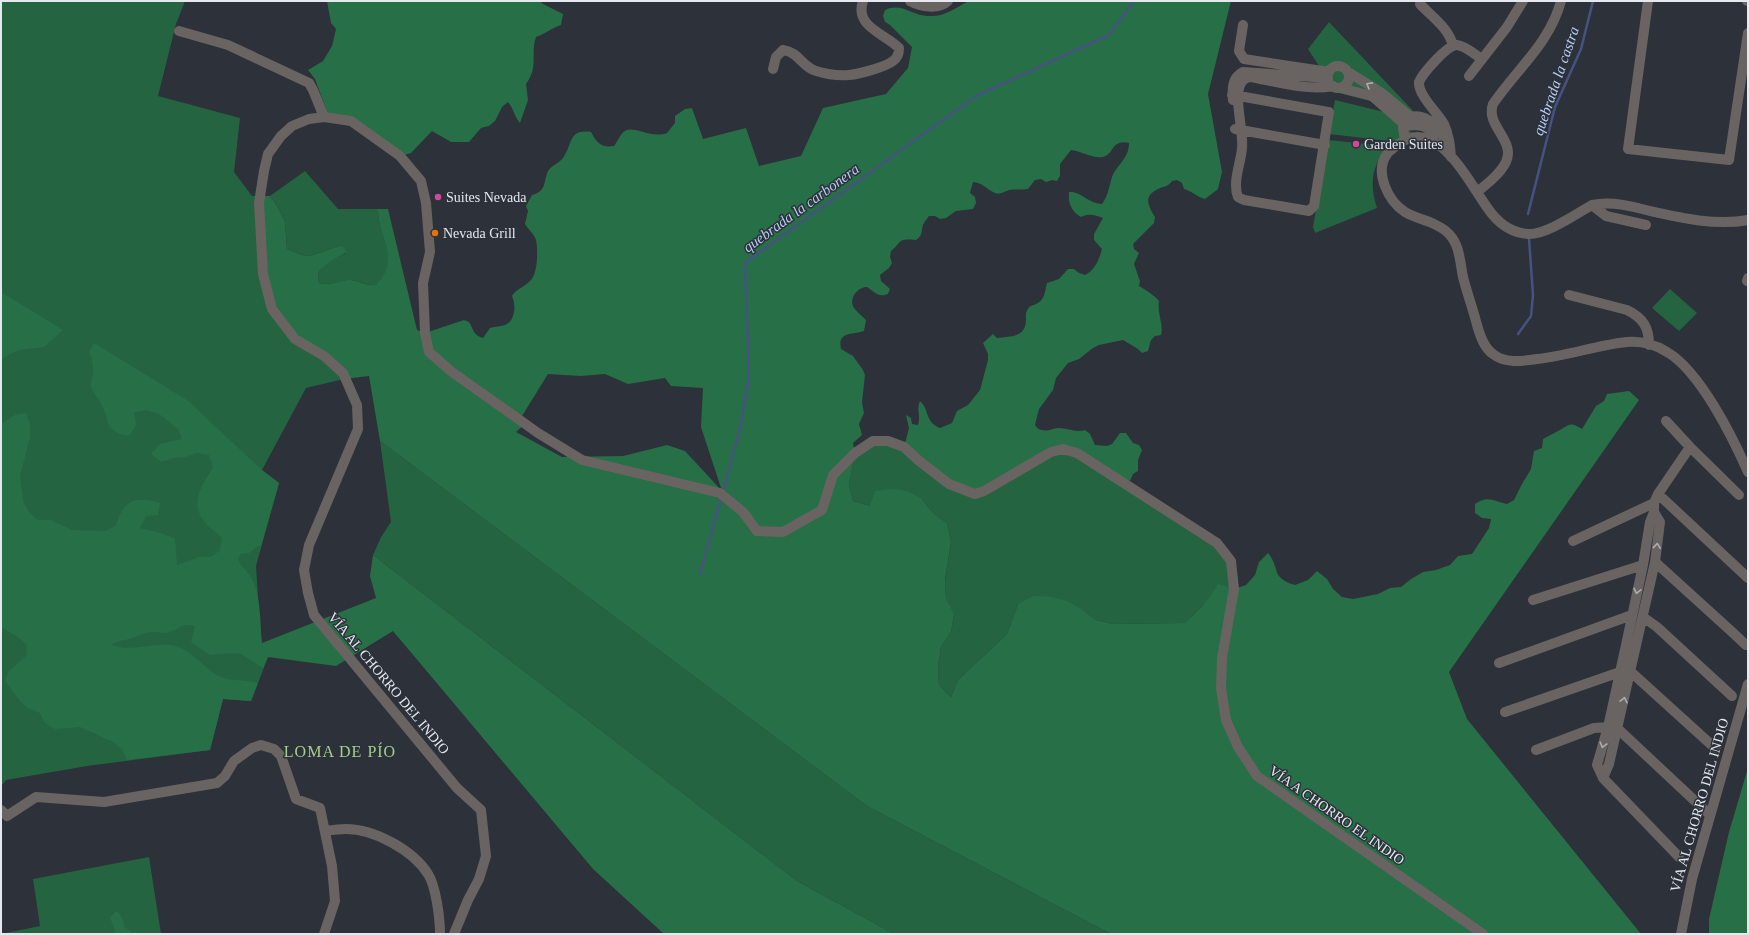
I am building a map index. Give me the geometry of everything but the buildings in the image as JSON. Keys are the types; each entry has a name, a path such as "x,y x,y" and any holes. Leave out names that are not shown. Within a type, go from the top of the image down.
{"street":[{"path":"773,69 776,57 783,50 795,54 814,71 834,75 849,75 884,66 893,61 899,53 899,48 868,26 861,7 863,1"},
{"path":"910,1 917,4 942,6 948,1"},
{"path":"1469,76 1507,27 1523,1"},
{"path":"1478,192 1493,178 1506,162 1506,144 1491,118 1493,104 1548,32 1556,17 1561,1"},
{"path":"1648,1 1628,149 1729,160 1748,33"},
{"path":"1420,4 1447,31 1453,46"},
{"path":"1243,26 1238,51 1244,59 1332,81 1372,96 1406,122 1412,125 1426,127 1434,135 1433,142"},
{"path":"179,31 228,44 309,83 314,90 324,117"},
{"path":"1451,157 1450,137 1443,123 1420,92 1419,86 1421,78 1446,50 1453,46 1460,46 1482,59"},
{"path":"1332,81 1337,66 1343,68 1382,93 1406,122 1405,140"},
{"path":"1235,95 1328,112 1330,114 1314,206 1309,211 1244,200 1238,197 1236,187 1240,155 1237,150 1238,130 1233,85 1236,76 1242,72 1249,71 1319,87 1332,81 1348,82 1348,72"},
{"name":"VÍA AL CHORRO DEL INDIO","path":"454,934 468,900 479,879 486,856 481,810 457,788 314,615 304,570 309,545 358,429 357,405 343,374 324,356 295,339 272,310 263,274 259,203 264,171 268,154 281,136 292,126 309,119 324,117 351,121 400,156 421,181 426,203 430,252 423,283 425,333 429,352 452,372 526,423 538,433 582,460 614,466 720,493 743,512 757,531 783,532 822,510 832,475 855,453 873,442 888,441 904,447 949,484 975,494 984,491 1051,452 1063,449 1077,453 1217,543 1231,561 1234,589"},
{"path":"1406,122 1426,119 1432,122 1439,130 1444,140 1443,148"},
{"path":"1238,130 1324,146"},
{"path":"1748,220 1714,222 1689,219 1622,204 1610,203 1592,205 1543,231 1529,234 1515,231 1493,215 1478,192 1451,157 1443,148 1433,142 1415,137 1405,140 1387,154 1383,167 1382,180 1395,204 1403,211 1441,227 1450,235 1457,247 1463,278 1481,336 1489,351 1502,359 1514,361 1549,358 1627,342 1649,345 1668,352 1686,368 1694,378 1724,423 1748,472"},
{"path":"1592,205 1606,216 1646,225"},
{"path":"1569,295 1627,310 1636,314 1647,327 1649,345"},
{"path":"1666,421 1739,495"},
{"path":"1613,727 1620,672 1655,503 1690,447"},
{"path":"1573,541 1655,503"},
{"path":"1655,503 1660,522 1655,562 1631,672 1613,727 1597,766 1603,778 1679,857"},
{"path":"1655,503 1748,578"},
{"path":"1655,562 1731,630 1746,646"},
{"path":"1533,600 1643,565"},
{"name":"VÍA A CHORRO EL INDIO","path":"1234,589 1222,658 1221,688 1226,720 1238,747 1257,776 1483,934"},
{"path":"1500,663 1632,615"},
{"path":"1643,617 1657,627 1732,696"},
{"path":"1505,712 1620,672"},
{"path":"1631,672 1716,749"},
{"name":"VÍA AL CHORRO DEL INDIO","path":"1681,934 1692,879 1748,684"},
{"path":"1536,750 1594,728 1613,727 1710,815"},
{"path":"1,810 7,816 36,797 104,802 217,783 225,776 234,762 252,748 261,746 274,750 282,756 296,799 320,808 332,866 335,902 324,934"},
{"path":"324,831 347,829 366,832 390,841 410,854 428,874 435,897 440,922 440,934"}],"green space":[{"path":"1,1 185,1 176,24 158,96 240,118 234,172 259,203 324,356 344,379 306,388 262,470 279,483 256,566 261,643 268,657 251,701 223,699 210,750 87,766 6,780 1,786"},
{"path":"327,1 540,1 563,14 561,25 536,37 534,43 532,72 526,84 528,100 520,123 508,102 502,107 495,121 489,126 481,128 469,142 451,142 432,131 411,153 400,156 351,121 329,117 315,79 308,70 323,61 332,46 336,29 331,23"},
{"path":"969,1 1231,1 1208,94 1222,172 1218,189 1205,199 1184,189 1182,183 1177,180 1172,181 1153,192 1150,195 1148,202 1155,217 1154,223 1133,244 1134,249 1139,253 1134,264 1140,281 1139,286 1159,301 1162,327 1161,335 1155,336 1151,340 1148,351 1142,353 1123,340 1099,345 1079,359 1068,363 1056,378 1053,390 1039,409 1035,425 1039,429 1045,430 1062,428 1078,431 1085,430 1090,434 1095,445 1107,446 1112,444 1120,433 1126,433 1133,443 1139,445 1142,450 1138,460 1138,471 1133,474 1130,481 1063,449 984,491 961,489 904,447 909,428 906,415 911,418 912,424 918,425 918,407 920,401 925,408 929,419 935,425 940,428 952,423 957,411 968,405 980,390 988,360 988,354 983,343 993,334 997,338 1016,335 1023,331 1025,327 1027,310 1030,306 1041,300 1047,283 1059,279 1068,269 1074,269 1085,275 1094,267 1098,261 1102,249 1094,240 1094,234 1103,218 1092,215 1081,217 1078,215 1071,206 1069,192 1077,193 1092,202 1102,204 1107,195 1114,172 1127,153 1129,143 1119,143 1110,153 1103,157 1095,157 1071,150 1060,164 1060,176 1057,181 1052,180 1046,182 1041,179 1035,180 1028,189 1009,190 997,194 982,185 973,182 970,193 975,197 976,203 973,209 956,211 946,218 940,219 935,216 929,216 923,224 920,237 916,240 903,240 891,251 890,257 892,263 889,268 880,275 881,281 890,289 888,294 879,295 867,287 864,287 857,291 853,297 852,304 854,308 866,320 864,331 844,336 840,343 841,349 853,356 865,375 862,402 864,413 859,424 862,435 853,443 855,453 849,485 853,501 870,506 875,491 891,489 907,491 922,499 933,513 947,523 951,542 945,580 946,598 954,614 951,632 941,647 938,667 939,685 951,697 958,680 1007,634 1018,604 1033,596 1051,597 1067,601 1083,610 1096,620 1113,624 1184,623 1194,615 1218,584 1234,589 1246,585 1255,575 1259,562 1268,553 1279,576 1287,582 1295,585 1308,580 1317,571 1327,579 1333,589 1342,597 1353,599 1378,594 1390,588 1401,587 1423,572 1436,570 1450,565 1458,556 1472,554 1489,528 1491,519 1482,518 1475,513 1475,504 1487,499 1507,504 1514,500 1531,469 1534,451 1542,448 1543,439 1570,425 1574,425 1582,429 1596,406 1604,401 1607,394 1629,391 1639,400 1449,672 1467,719 1641,934 1111,934 867,806 380,441 369,376 344,379 343,373 295,339 272,309 259,203 252,196 270,196 277,206 285,222 287,249 302,255 310,256 342,245 347,252 328,263 318,273 319,283 324,284 351,280 369,285 376,285 384,275 388,256 381,229 378,209 388,209 417,330 425,333 464,320 469,322 475,334 483,338 490,328 503,326 509,323 514,312 514,302 512,296 516,291 531,280 535,272 537,244 534,236 525,224 528,211 526,206 532,195 542,189 548,171 563,158 575,135 578,133 591,132 600,144 614,146 622,134 629,130 655,134 667,133 675,123 675,116 685,109 692,108 703,139 746,128 759,166 801,156 823,108 886,94 908,68 912,47 885,22 883,16 885,10 891,8 902,8 923,15 934,16 950,12","holes":["548,374 581,376 605,374 628,384 665,378 671,386 703,388 701,427 722,491 685,451 667,445 623,456 562,457 516,432 526,423 522,416"]},
{"path":"1329,22 1435,134 1426,134 1397,108 1336,92 1308,49"},
{"path":"1335,100 1392,114 1415,136 1398,142 1329,134"},
{"path":"1328,140 1387,146 1378,161 1373,176 1373,191 1377,208 1315,233 1313,227"},
{"path":"305,171 338,209 378,209 381,229 388,256 388,265 384,275 377,285 370,285 351,280 343,280 329,284 319,283 318,273 324,265 346,253 342,245 310,256 302,255 287,249 285,222 270,196"},
{"path":"1670,289 1697,313 1679,331 1652,308"},
{"path":"1,292 63,330 44,347 20,350 1,360"},
{"path":"94,343 187,400 262,470 279,483 261,546 256,547 249,553 241,554 238,558 252,578 258,595 262,643 376,598 370,576 373,555 797,881 894,934 664,934 593,869 393,631 336,666 268,657 263,668 241,654 210,655 191,642 195,626 190,625 182,626 165,633 147,633 118,641 111,645 128,648 160,645 175,646 182,648 209,670 225,679 258,683 251,701 223,699 210,750 127,760 122,749 113,742 80,727 55,729 45,723 40,713 28,708 20,701 5,681 9,671 26,656 27,645 18,637 1,627 1,424 15,415 26,413 30,424 30,437 20,476 23,501 29,512 38,520 51,520 72,530 106,531 116,525 123,510 132,502 144,500 160,503 158,515 146,516 140,528 164,534 175,539 177,565 199,557 211,557 220,550 222,538 206,523 200,514 198,507 199,494 213,467 209,455 197,453 161,462 151,454 160,444 182,439 178,429 159,414 147,410 134,412 136,425 130,436 115,432 111,429 101,404 90,385 93,376 93,368 89,352"},
{"path":"380,441 867,806 1111,934 894,934 797,881 373,555 381,537 391,522"},
{"path":"873,441 904,447 1063,449 1217,543 1231,561 1234,589 1218,585 1194,615 1184,623 1113,624 1096,620 1083,610 1018,604 1007,634 958,680 951,697 939,685 938,667 941,647 951,632 954,615 946,598 945,581 951,542 947,523 933,513 922,499 870,506 853,501 849,485 855,453"},
{"path":"1748,768 1748,934 1709,934 1709,919 1729,832"},
{"path":"149,857 161,934 1,934 40,926 33,879"},
{"path":"117,911 122,918 124,927 131,931 131,934 114,934 115,932 110,917"}],"waterway":[{"name":"quebrada la carbonera","path":"723,491 740,428 749,378 745,263 976,96 1109,35 1134,1"},
{"name":"quebrada la castra","path":"1528,214 1555,107 1581,49 1593,1"},
{"name":"quebrada la castra","path":"1518,334 1531,316 1533,295 1529,239"},
{"name":"quebrada la carbonera","path":"700,574 721,498"}],"place":[{"name":"Garden Suites","path":"1356,144"},
{"name":"Suites Nevada","path":"438,197"},
{"name":"Nevada Grill","path":"435,233"}],"district":[{"name":"LOMA DE PÍO","path":"340,751"}]}
